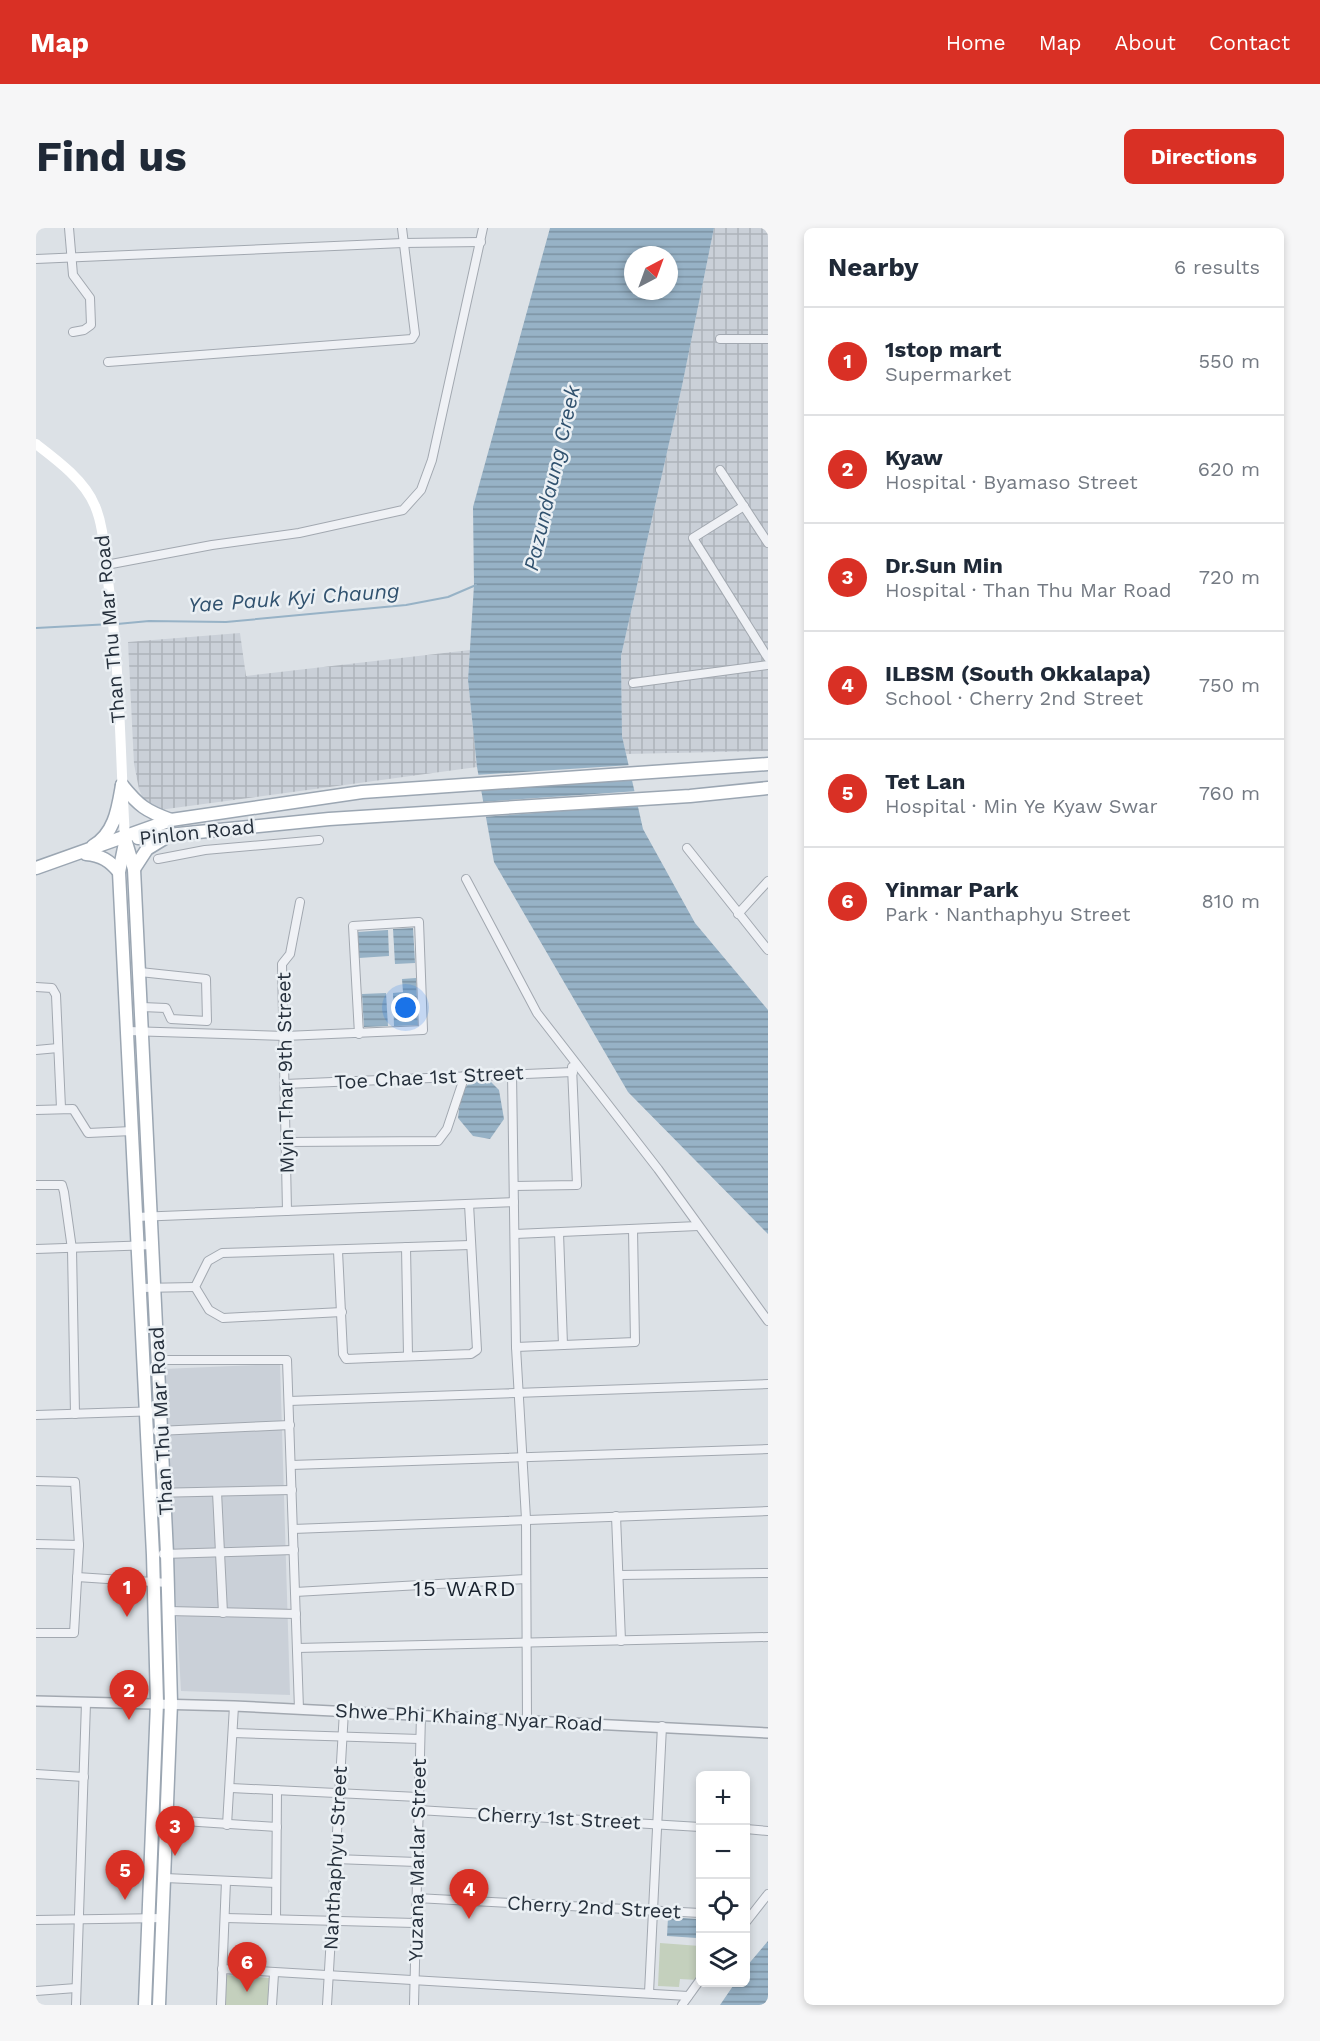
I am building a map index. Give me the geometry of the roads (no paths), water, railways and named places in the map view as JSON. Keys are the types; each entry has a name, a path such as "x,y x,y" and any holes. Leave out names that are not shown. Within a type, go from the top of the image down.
{"main road":[{"name":"Than Thu Mar Road","path":"36,444 60,463 95,505 112,603 125,838 134,869 167,1554 171,1703 159,2005"},
{"name":"Pinlon Road","path":"125,838 171,820 362,792 768,764"},
{"path":"122,785 141,807 151,814 171,820"},
{"path":"82,854 107,834 118,807 122,785"},
{"name":"Pinlon Road","path":"125,838 329,819 690,795 765,787"},
{"path":"134,869 147,849 156,842 175,835"},
{"name":"Than Thu Mar Road","path":"125,838 119,872 153,1555 157,1703 145,2005"},
{"path":"36,868 125,838"},
{"path":"82,854 97,855 119,872"},
{"path":"130,1107 147,1105"}],"street":[{"path":"69,228 75,279 90,298 91,325 84,330 73,332"},
{"path":"108,362 412,339 415,334 402,228"},
{"path":"106,565 212,545 336,526 403,510 422,490 432,460 483,228"},
{"path":"36,259 403,243 481,242"},
{"path":"720,339 768,339"},
{"path":"720,470 768,543"},
{"path":"744,506 693,538 768,658"},
{"path":"633,683 768,665"},
{"path":"205,850 209,830"},
{"path":"158,859 205,850 319,840"},
{"path":"687,848 768,950"},
{"path":"466,879 537,1013 572,1056 768,1321"},
{"path":"738,915 768,881"},
{"name":"Myin Thar 9th Street","path":"287,1211 282,964 290,954 300,902"},
{"path":"128,1031 285,1036 359,1034 423,1030 419,922 353,926 359,1034"},
{"path":"140,972 206,979 207,1021 171,1019 166,1008 142,1007"},
{"path":"36,987 52,988 56,995 61,1108"},
{"path":"36,1050 58,1048"},
{"path":"514,1186 577,1185 572,1056"},
{"name":"Toe Chae 1st Street","path":"285,1084 573,1072"},
{"path":"512,1073 516,1347 526,1519 527,1719"},
{"path":"286,1142 438,1141 447,1129 465,1075"},
{"path":"36,1110 61,1108 77,1110 80,1123 88,1133 132,1131"},
{"path":"36,1185 62,1185 72,1249 75,1414"},
{"path":"136,1217 514,1202"},
{"path":"338,1251 343,1354 346,1359 471,1354 477,1350 469,1203"},
{"path":"515,1234 698,1226"},
{"path":"516,1347 635,1342 633,1229"},
{"path":"559,1233 563,1345"},
{"path":"36,1249 153,1245"},
{"path":"195,1287 208,1261 222,1253 470,1245"},
{"path":"406,1247 408,1355"},
{"path":"140,1288 195,1287"},
{"path":"195,1287 209,1310 223,1318 342,1312"},
{"path":"158,1360 287,1360 299,1709"},
{"path":"289,1401 768,1384"},
{"path":"36,1415 160,1411"},
{"path":"147,1432 290,1425"},
{"path":"291,1465 768,1449"},
{"path":"36,1480 75,1482 79,1545 74,1633 36,1633"},
{"path":"150,1493 292,1490"},
{"path":"217,1492 223,1613"},
{"path":"293,1529 768,1511"},
{"path":"616,1516 621,1641"},
{"path":"36,1544 79,1545"},
{"path":"153,1555 294,1550"},
{"path":"620,1575 768,1573"},
{"path":"77,1577 168,1583"},
{"path":"295,1592 526,1579"},
{"path":"168,1611 296,1614"},
{"path":"297,1648 768,1637"},
{"name":"Shwe Phi Khaing Nyar Road","path":"36,1701 171,1703 527,1719 768,1733"},
{"path":"76,2005 77,1917 86,1703"},
{"path":"227,1825 231,1788 234,1706"},
{"name":"Nanthaphyu Street","path":"327,2005 344,1711"},
{"name":"Yuzana Marlar Street","path":"414,2005 417,1981 415,1923 421,1714"},
{"path":"649,1993 662,1726"},
{"path":"232,1733 420,1739"},
{"path":"36,1774 84,1777"},
{"path":"231,1788 418,1797"},
{"path":"276,1919 277,1790"},
{"name":"Cherry 1st Street","path":"418,1810 696,1827"},
{"path":"168,1820 277,1827"},
{"path":"750,1829 768,1831"},
{"path":"335,1859 417,1862"},
{"path":"165,1878 276,1883"},
{"path":"221,2005 226,1881"},
{"path":"750,1915 768,1894"},
{"name":"Cherry 2nd Street","path":"416,1898 696,1913"},
{"path":"36,1920 77,1917 148,1916 164,1918"},
{"path":"225,1918 415,1923"},
{"path":"222,1969 273,1974 688,1996"},
{"path":"272,2005 273,1974"},
{"path":"682,2005 696,1985"},
{"path":"36,1991 76,1988"}],"water":[{"name":"Pazundaung Creek","path":"550,228 714,228 682,386 621,656 622,736 643,829 695,923 768,1010 768,1234 628,1092 494,862 477,767 468,680 474,585 473,507"},
{"path":"413,928 415,963 395,964 393,929"},
{"path":"388,930 389,956 359,958 357,932"},
{"path":"416,978 418,1025 394,1026 393,993 403,992 402,979"},
{"path":"386,993 388,1026 364,1027 362,994"},
{"path":"474,1077 486,1077 499,1090 504,1119 490,1139 473,1136 458,1118 461,1093"},
{"path":"668,1917 696,1919 696,1938 667,1936"},
{"path":"768,1941 768,2005 720,2005 732,1987 750,1987 750,1962"}],"waterway":[{"name":"Yae Pauk Kyi Chaung","path":"117,624 149,621 226,622 406,605 448,597 476,585"},
{"name":"Yae Pauk Kyi Chaung","path":"36,628 111,624"}],"place":[{"name":"1stop mart","path":"127,1617"},
{"name":"Kyaw","path":"129,1720"},
{"name":"Dr.Sun Min","path":"175,1856"},
{"name":"Tet Lan","path":"125,1900"},
{"name":"ILBSM (South Okkalapa)","path":"469,1919"},
{"name":"Yinmar Park","path":"247,1992"}],"district":[{"name":"15 WARD","path":"465,1588"}]}
